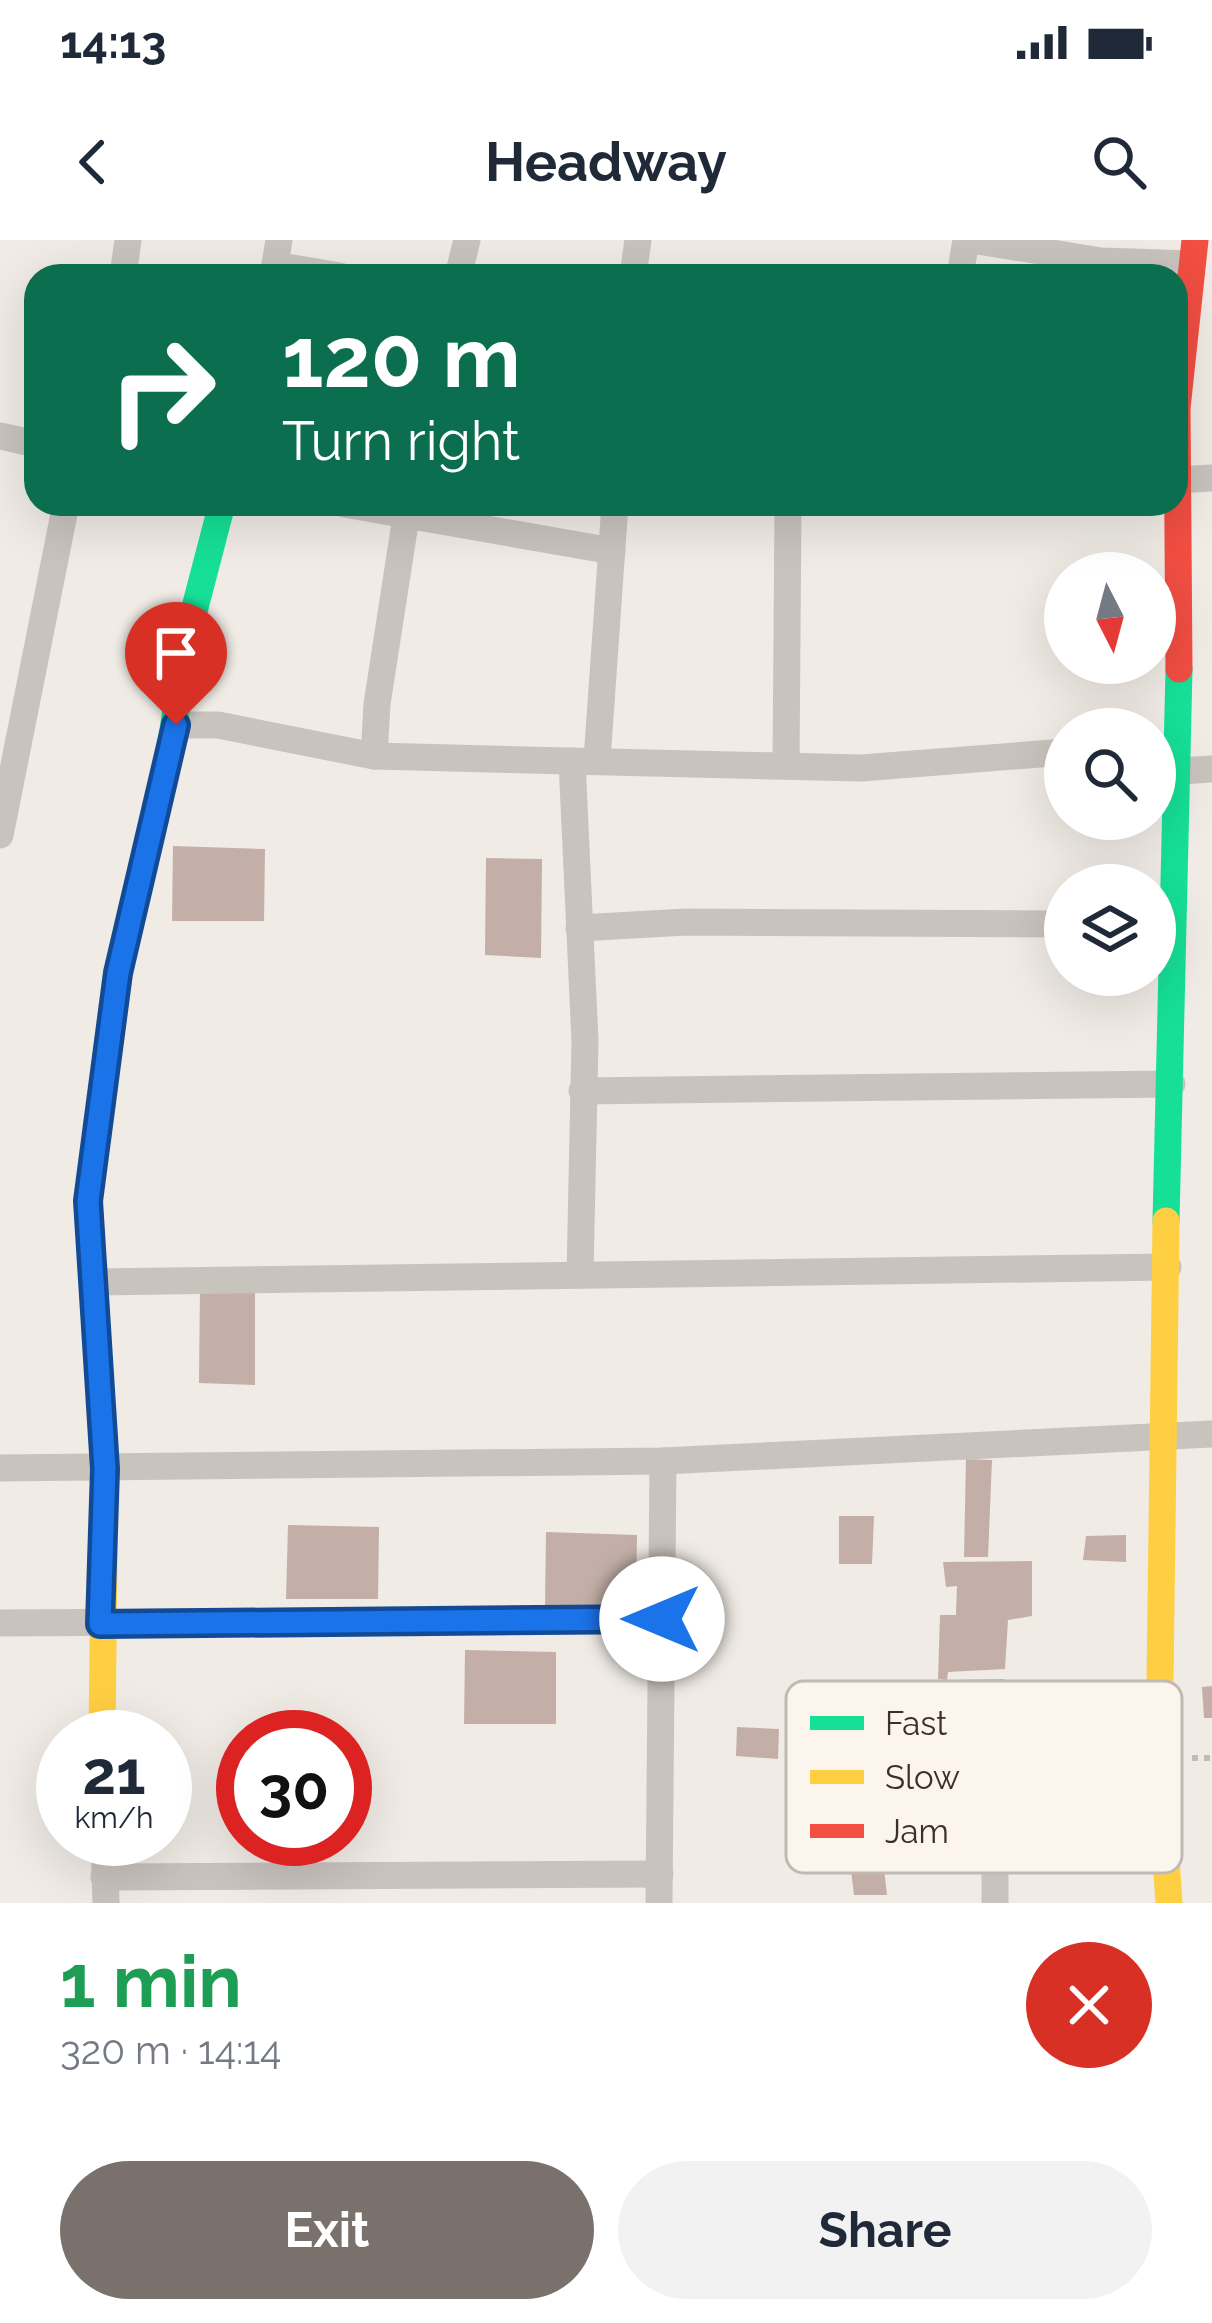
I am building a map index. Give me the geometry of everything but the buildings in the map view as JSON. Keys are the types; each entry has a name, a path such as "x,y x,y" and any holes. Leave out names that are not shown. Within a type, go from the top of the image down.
{"street":[{"path":"969,240 1102,261 1194,252 1200,298 1188,355"},
{"path":"1,823 64,516"},
{"path":"102,1710 105,1469 88,1201 118,973 176,725 187,638 219,516"},
{"path":"374,756 376,704 405,516"},
{"path":"436,516 612,551"},
{"path":"580,1275 579,928 585,761 614,516"},
{"path":"786,766 788,516"},
{"path":"1167,708 1175,516"},
{"path":"176,725 218,724 374,756 861,768 1044,754"},
{"path":"1171,864 1180,771 1176,762"},
{"path":"1180,771 1212,769"},
{"path":"579,928 686,922 1044,924"},
{"path":"1159,1681 1160,1436 1172,1084 1168,996"},
{"path":"582,1091 1172,1084"},
{"path":"95,1282 1168,1267"},
{"path":"0,1468 663,1461 1212,1434"},
{"path":"659,1903 663,1461"},
{"path":"0,1623 662,1619"},
{"path":"1167,1873 1169,1903"},
{"path":"105,1890 660,1874"}],"traffic: fast":[{"path":"170,749 187,638 219,516"},
{"path":"1166,1221 1179,669"}],"traffic: slow":[{"path":"1160,1681 1166,1221"},
{"path":"91,1247 105,1469 102,1710"},
{"path":"1167,1873 1169,1903"}],"traffic: jam":[{"path":"1188,305 1195,240"},
{"path":"1178,516 1179,669"},
{"path":"91,1247 88,1201 118,972 170,749"}],"route":[{"path":"176,725 118,973 88,1201 105,1469 100,1624 662,1619"}]}
